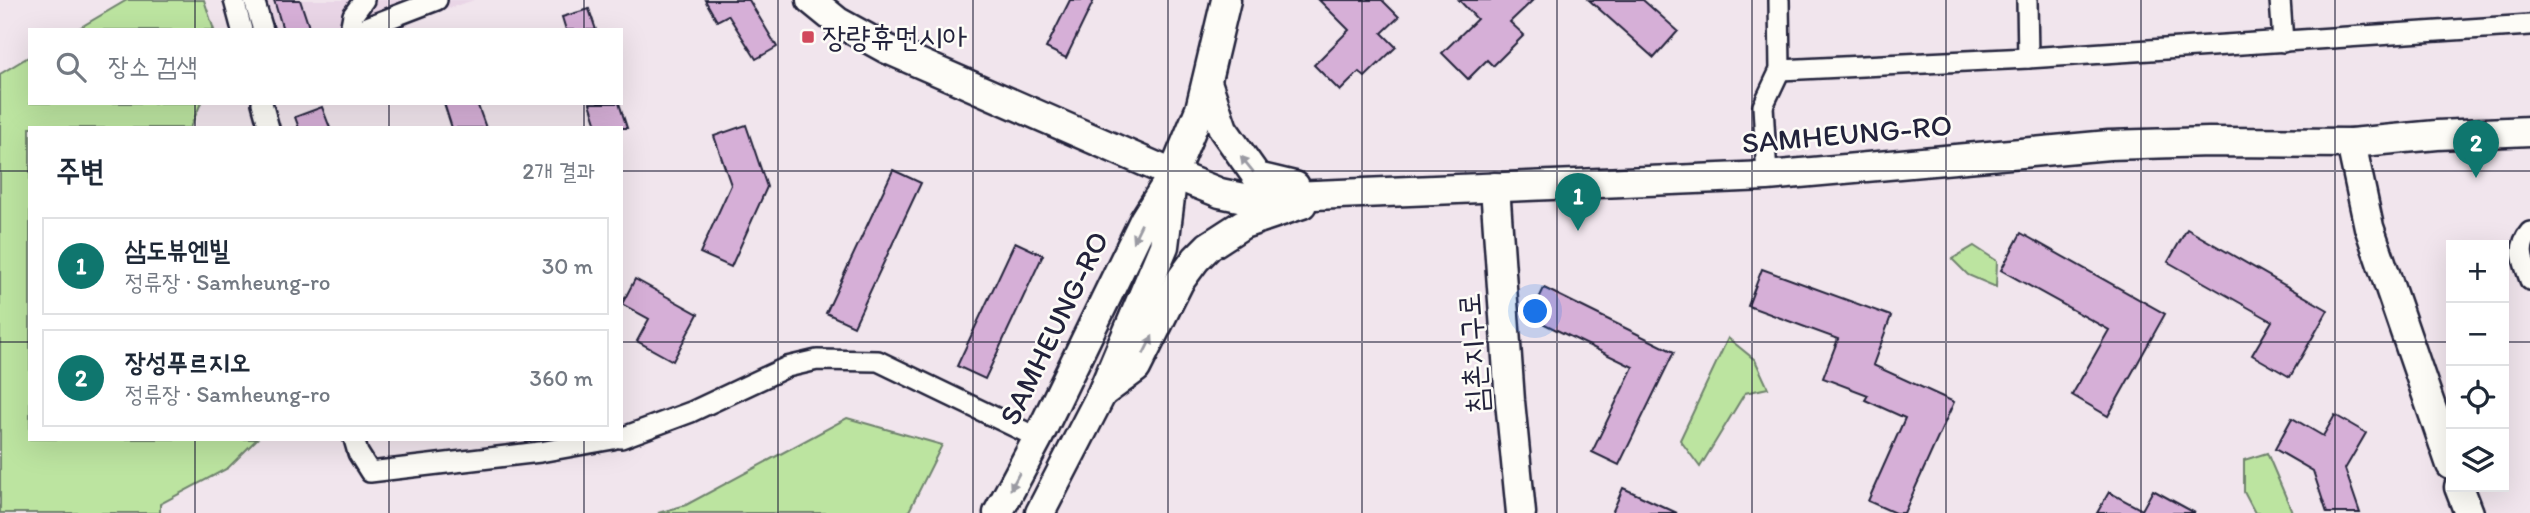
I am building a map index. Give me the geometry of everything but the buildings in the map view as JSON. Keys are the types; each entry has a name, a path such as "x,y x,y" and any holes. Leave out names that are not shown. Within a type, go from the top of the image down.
{"main road":[{"path":"811,0 838,22 887,49 1173,174"},
{"path":"1040,513 1102,393 1164,246 1173,174 1200,109 1226,0"},
{"path":"1207,82 1223,129 1257,177 1332,194"},
{"name":"SAMHEUNG-RO","path":"998,513 1038,438 1144,220 1173,174 1220,193 1244,198 1767,176 2109,145 2209,142 2351,144 2437,135 2530,131"},
{"path":"2351,144 2369,227 2446,450"},
{"name":"침촌지구로","path":"1495,187 1521,513"},
{"path":"1102,393 1136,368 1180,282 1209,246 1243,224 1332,194"},
{"path":"2461,492 2469,513"}],"street":[{"path":"234,0 241,28"},
{"path":"254,0 262,28"},
{"path":"350,28 353,15 364,0"},
{"path":"370,0 378,22"},
{"path":"364,28 437,0"},
{"path":"1767,176 1763,106 1780,70 1779,0"},
{"path":"2027,0 2028,58"},
{"path":"2280,0 2283,42"},
{"path":"1780,70 2028,58 2530,25"},
{"path":"263,105 268,126"},
{"path":"2530,232 2525,237 2520,253 2530,281"},
{"path":"623,437 691,412 787,367 817,360 878,360 1038,438"},
{"path":"355,441 358,453 370,472 540,452 602,441"}],"shaded area":[{"path":"247,0 474,0 388,28 254,28"}],"green space":[{"path":"127,0 204,0 213,28 79,28"},
{"path":"28,57 28,105 200,105 191,126 28,126 28,441 255,441 228,468 160,504 160,513 0,513 0,74"},
{"path":"1974,246 1997,261 1996,287 1968,275 1952,259"},
{"path":"1728,338 1755,360 1768,388 1745,393 1700,467 1680,440"},
{"path":"847,418 942,445 908,513 658,513 686,505"},
{"path":"2267,453 2292,513 2255,513 2244,492 2244,460"}],"place":[{"name":"장량휴먼시아","path":"808,37"},
{"name":"장성푸르지오","path":"2476,178"},
{"name":"삼도뷰엔빌","path":"1578,231"}]}
